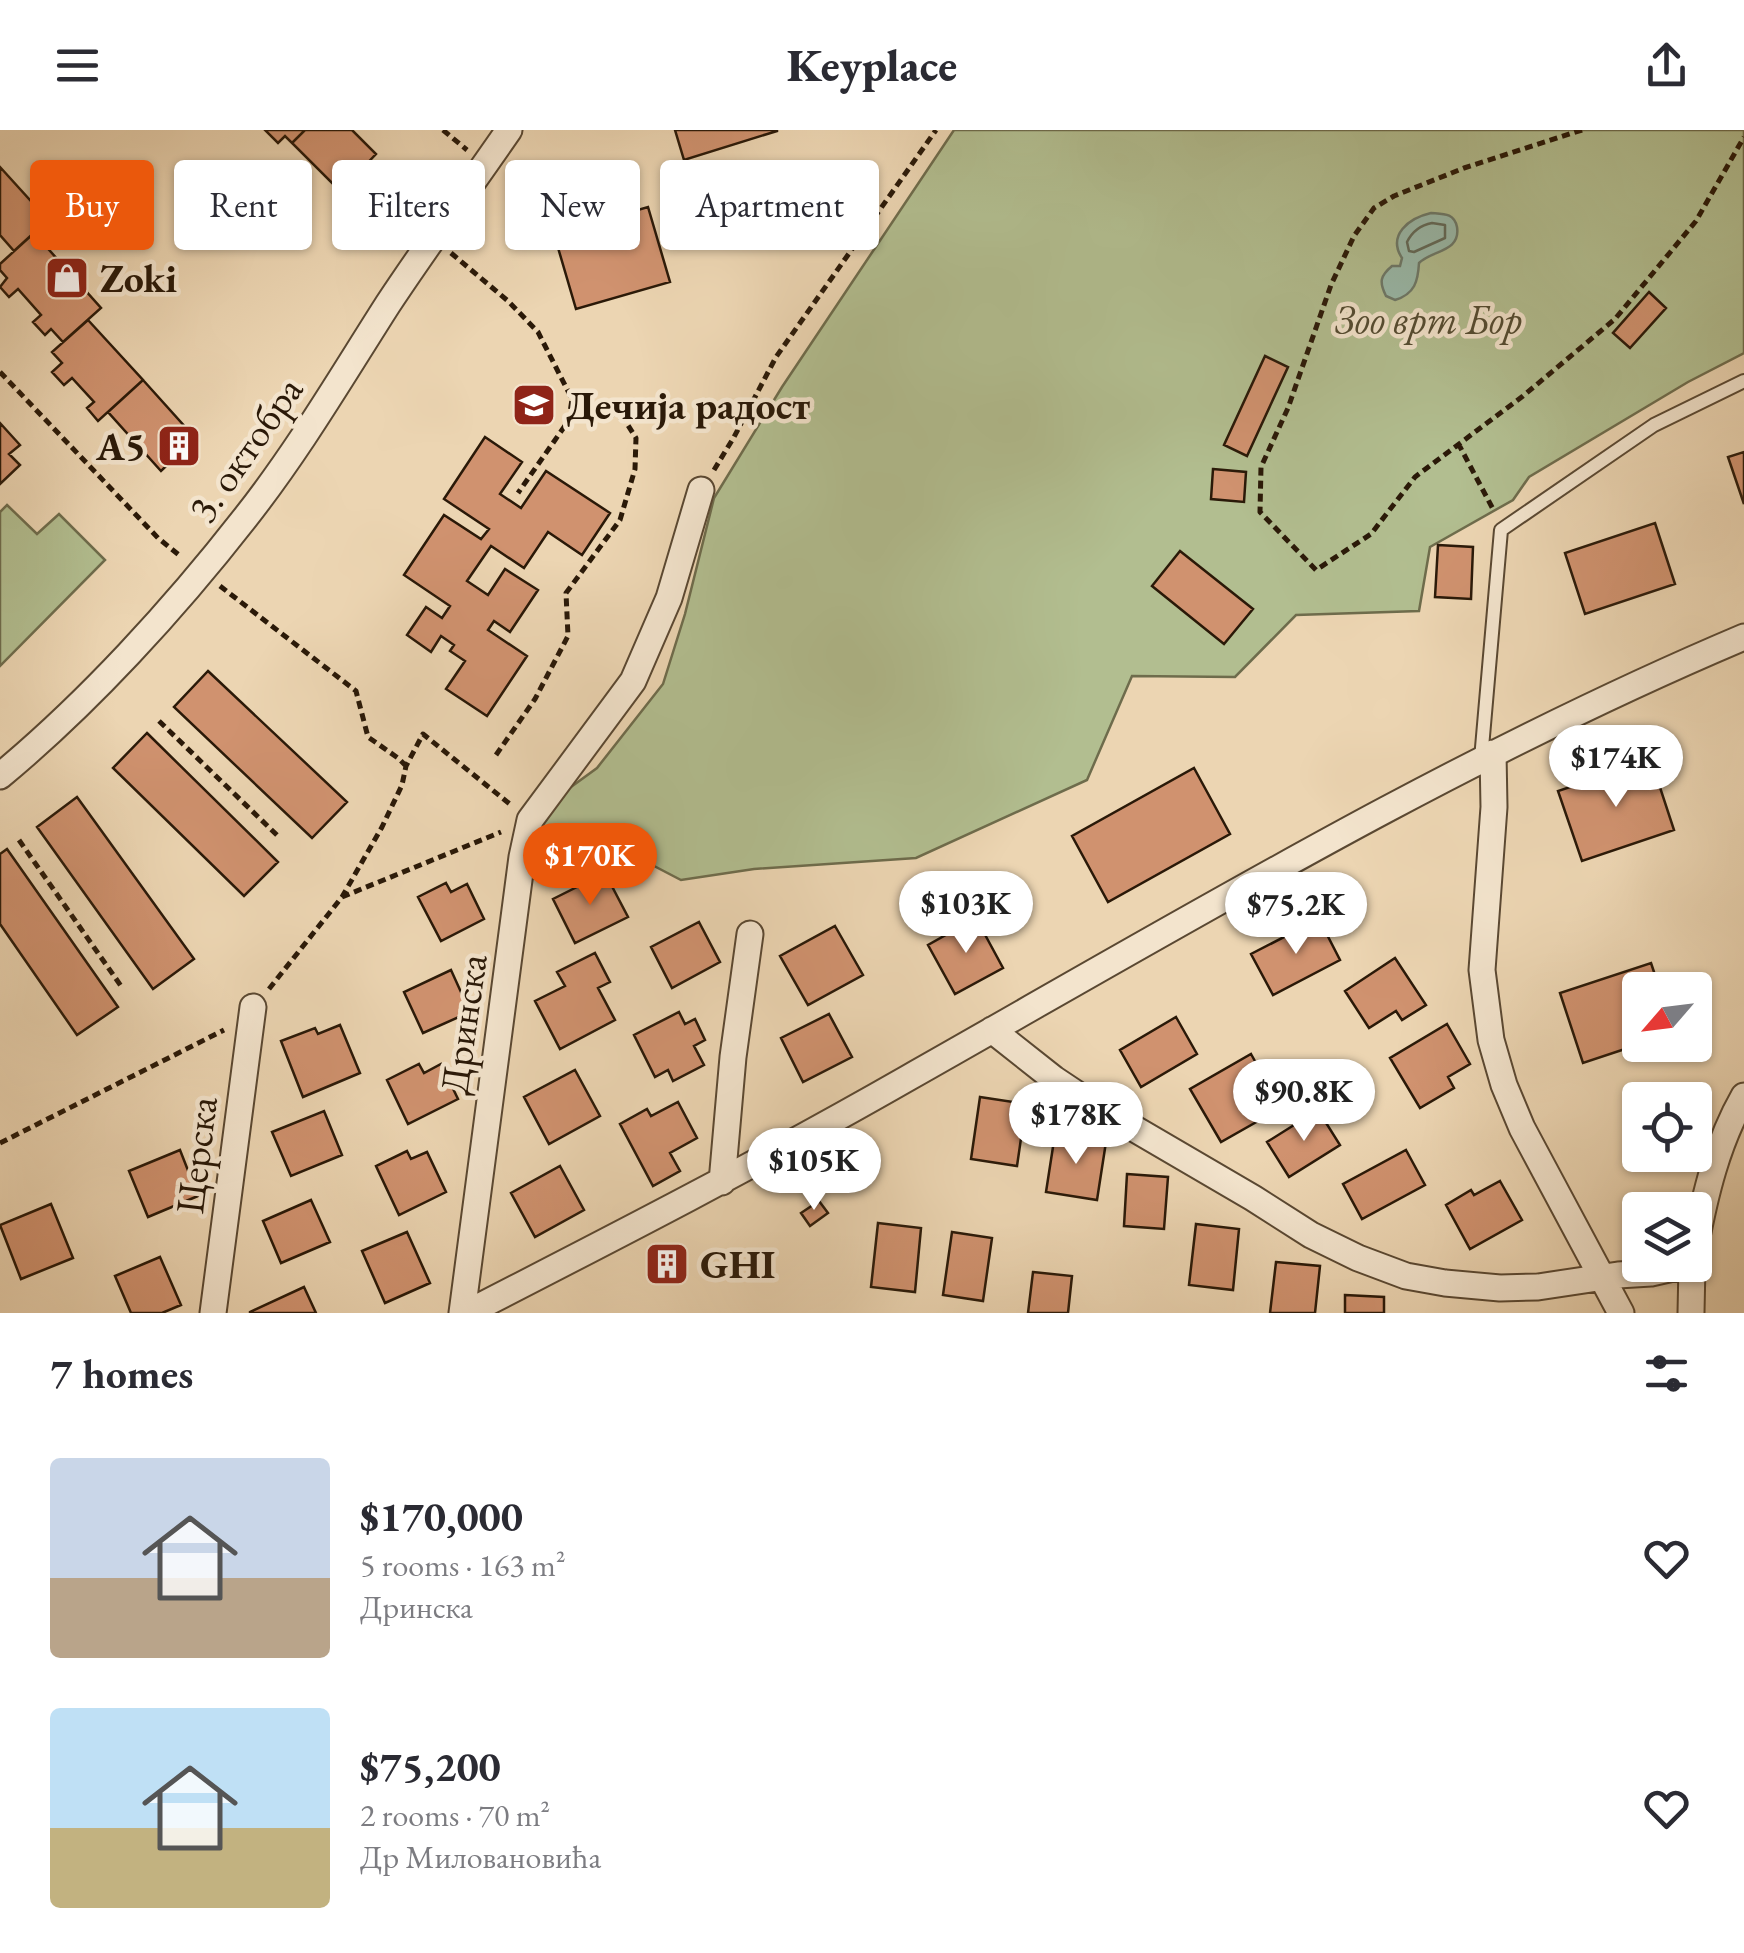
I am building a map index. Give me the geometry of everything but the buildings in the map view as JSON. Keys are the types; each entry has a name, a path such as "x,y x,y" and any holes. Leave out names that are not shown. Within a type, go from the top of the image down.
{"street":[{"name":"3. октобра","path":"485,165 509,130"},
{"name":"3. октобра","path":"0,776 72,710 202,573 313,422 426,250"},
{"name":"Дринска","path":"464,1313 522,857 530,820 632,681 669,598 701,490"},
{"path":"464,1313 722,1182 1260,878 1487,756 1651,676 1744,637"},
{"path":"1487,756 1494,808 1482,970 1491,1040 1522,1128 1621,1313"},
{"path":"722,1182 733,1057 750,934"},
{"name":"Церска","path":"212,1313 253,1007"},
{"path":"992,1030 1087,1101 1311,1236 1358,1258 1406,1276 1500,1288 1538,1287 1622,1275"},
{"path":"1706,1192 1744,1096"},
{"path":"1690,1282 1691,1313"}],"lane":[{"path":"1487,756 1501,530 1654,425 1744,381"}],"path":[{"path":"442,130 454,140"},
{"path":"701,490 776,357 936,130"},
{"path":"1582,130 1464,168 1394,196 1374,208 1354,236 1331,285 1288,408 1262,467 1260,512 1316,570 1371,534 1415,477 1523,396 1615,319 1696,221 1744,138"},
{"path":"448,250 538,332 572,399 569,420 518,493"},
{"path":"0,372 158,538 356,691 368,737 406,766"},
{"path":"496,756 535,699 568,636 566,593 620,520 635,469 636,438 624,419 572,399"},
{"path":"1458,443 1494,511"},
{"path":"159,721 280,838"},
{"path":"0,1144 220,1032 253,1007 282,976 342,897 396,799 406,766 423,734 530,820 342,897"},
{"path":"18,840 121,986"}],"green space":[{"name":"Зоо врт Бор","path":"954,130 1744,130 1744,353 1529,477 1513,500 1430,547 1419,611 1296,615 1235,677 1132,676 1087,780 916,858 754,869 681,880 604,840 523,884 549,803 597,768 663,684 714,498 782,387 874,250 879,250 879,242"},
{"path":"7,505 37,534 59,514 105,560 0,666 0,512"}],"water":[{"path":"1431,213 1454,219 1455,241 1419,263 1416,281 1407,294 1395,300 1386,296 1383,276 1392,266 1400,266 1402,258 1399,235 1408,223"}],"place":[{"name":"Zoki","path":"67,278"},
{"name":"Дечија радост","path":"534,405"},
{"name":"A5","path":"179,446"},
{"name":"GHI","path":"667,1264"}]}
